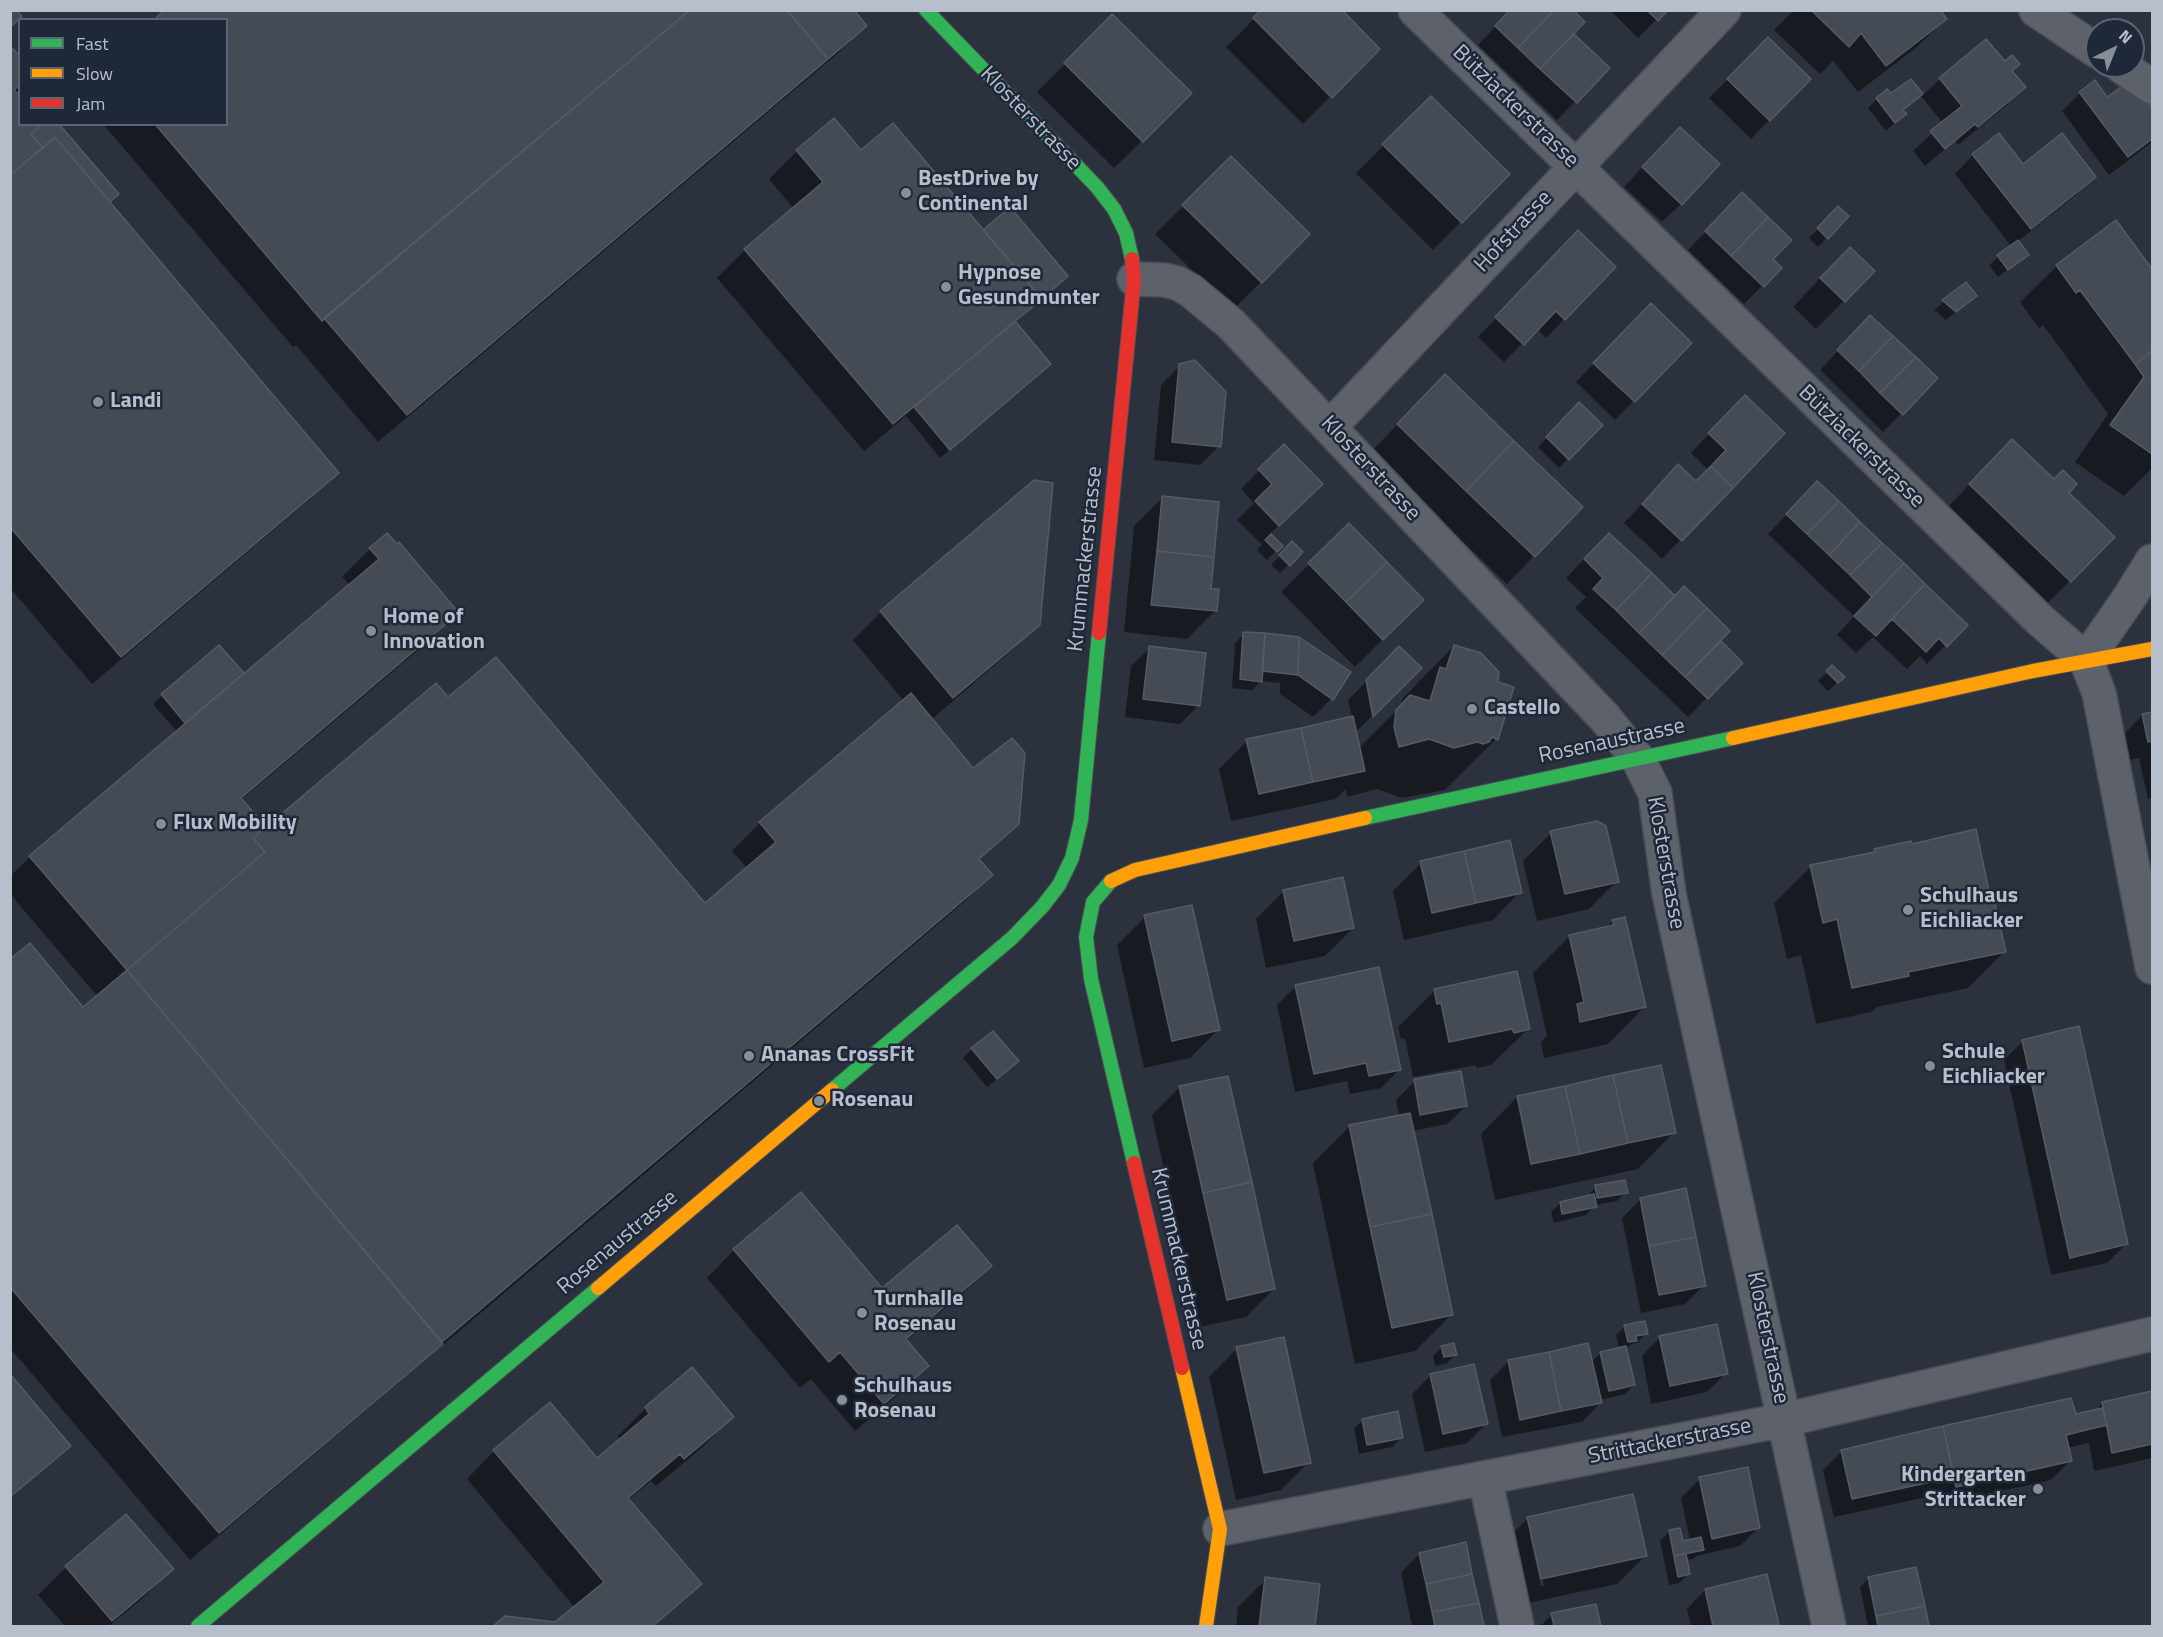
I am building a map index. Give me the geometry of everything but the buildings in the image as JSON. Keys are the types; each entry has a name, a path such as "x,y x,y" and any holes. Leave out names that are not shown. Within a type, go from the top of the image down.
{"street":[{"name":"Klosterstrasse","path":"926,10 1097,187 1114,209 1126,234"},
{"name":"Bütziackerstrasse","path":"1415,10 1963,546 2040,620 2086,660 2099,693 2152,967"},
{"name":"Hofstrasse","path":"1330,427 1724,10"},
{"path":"2036,10 2085,43"},
{"path":"2139,78 2152,87"},
{"name":"Krummackerstrasse","path":"1059,885 1072,858 1081,820 1134,279 1132,257 1126,234"},
{"name":"Klosterstrasse","path":"1134,279 1165,280 1177,283 1190,290 1231,324 1605,718 1638,759 1655,793 1669,894 1829,1626"},
{"path":"2086,660 2152,561"},
{"name":"Rosenaustrasse","path":"1093,902 1112,880 1135,870 2086,660 2152,649"},
{"name":"Rosenaustrasse","path":"198,1626 994,953 1042,907 1059,885"},
{"name":"Krummackerstrasse","path":"1093,902 1086,937 1091,980 1220,1529 1206,1626"},
{"name":"Strittackerstrasse","path":"1220,1529 1784,1420 2152,1334"},
{"path":"1485,1478 1517,1626"}],"traffic: fast":[{"path":"926,10 1097,187 1114,209 1126,233 1132,259"},
{"path":"832,1090 1012,938 1042,907 1059,885 1072,858 1081,820 1099,633"},
{"path":"1365,818 1733,738"},
{"path":"1111,881 1093,902 1086,937 1091,979 1134,1163"},
{"path":"198,1626 598,1288"}],"traffic: slow":[{"path":"1733,738 2033,671 2152,649"},
{"path":"1111,881 1135,870 1365,818"},
{"path":"598,1288 832,1090"},
{"path":"1182,1368 1220,1529 1206,1626"}],"traffic: jam":[{"path":"1099,633 1134,279 1132,259"},
{"path":"1134,1163 1182,1368"}],"place":[{"name":"BestDrive by Continental","path":"906,193"},
{"name":"Hypnose Gesundmunter","path":"946,287"},
{"name":"Landi","path":"98,402"},
{"name":"Home of Innovation","path":"371,631"},
{"name":"Castello","path":"1472,709"},
{"name":"Flux Mobility","path":"161,824"},
{"name":"Schulhaus Eichliacker","path":"1908,910"},
{"name":"Ananas CrossFit","path":"749,1056"},
{"name":"Schule Eichliacker","path":"1930,1066"},
{"name":"Rosenau","path":"819,1101"},
{"name":"Turnhalle Rosenau","path":"862,1313"},
{"name":"Schulhaus Rosenau","path":"842,1400"},
{"name":"Kindergarten Strittacker","path":"2038,1489"}]}
